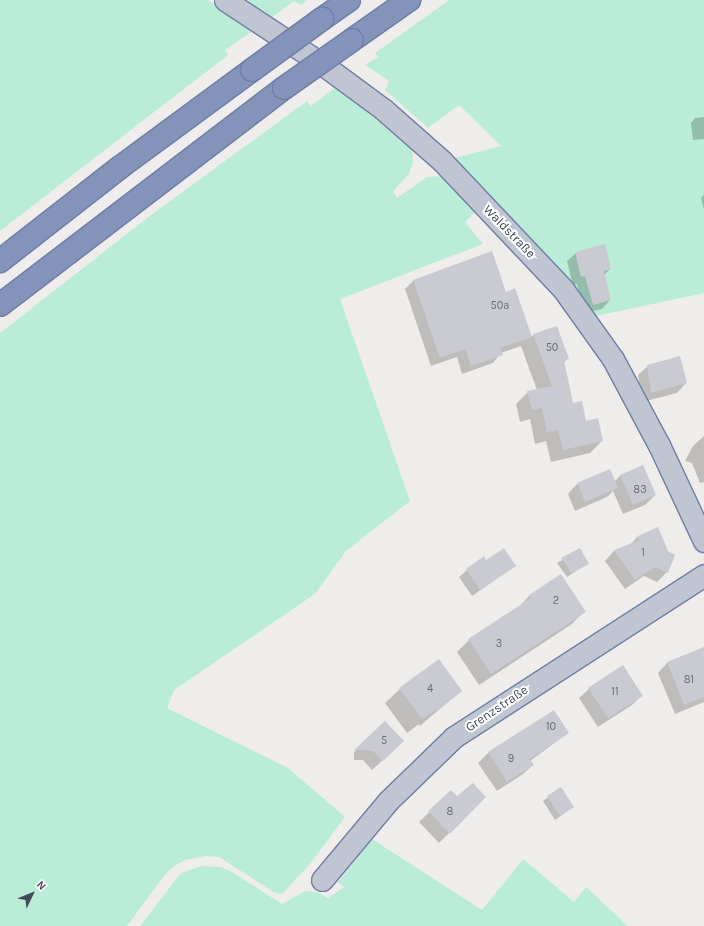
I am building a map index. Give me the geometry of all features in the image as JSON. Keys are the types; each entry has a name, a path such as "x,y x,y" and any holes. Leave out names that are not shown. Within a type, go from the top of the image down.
{"highway":[{"path":"0,261 119,168 349,0"},
{"path":"0,305 284,88 409,0"}],"street":[{"name":"Waldstraße","path":"225,0 322,64 383,109 442,161 563,289 612,359 659,445 702,531"},
{"name":"Grenzstraße","path":"322,880 388,801 454,737 704,575"}],"green space":[{"path":"0,0 208,0 254,30 225,50 228,55 0,231"},
{"path":"244,0 307,0 301,5 294,1 271,18"},
{"path":"449,0 704,0 704,293 596,316 570,281 451,159 501,146 459,105 428,128 385,90 389,81 365,65 378,57 375,53"},
{"path":"337,86 412,150 413,162 409,174 393,191 397,198 427,177 441,176 475,212 465,222 483,244 340,299 410,501 346,551 315,594 174,690 167,708 288,768 345,817 310,864 282,894 275,893 219,857 206,856 185,860 174,866 164,876 127,926 0,926 0,333 151,215 307,101 311,106"},
{"path":"372,839 482,910 523,859 574,902 586,887 628,926 140,926 181,873 201,866 221,867 232,872 282,904 305,891 317,892 328,898 344,887 338,882"}],"building":[{"path":"605,244 611,269 604,271 611,300 593,305 585,276 581,277 575,252"},
{"path":"492,251 506,292 515,288 532,337 500,348 503,355 471,366 465,349 440,358 413,280"},
{"path":"557,326 569,359 564,360 573,403 582,401 586,421 598,418 603,441 563,450 558,430 547,432 542,408 532,410 527,391 552,386 533,334"},
{"path":"680,356 687,383 651,393 647,365"},
{"path":"643,465 656,495 633,505 620,475"},
{"path":"610,469 618,488 585,502 577,483"},
{"path":"658,527 668,551 675,555 668,573 655,567 635,580 614,550 640,540 638,536"},
{"path":"504,548 516,566 480,590 466,569 484,556 486,560"},
{"path":"580,548 589,564 572,573 561,558"},
{"path":"561,574 586,612 491,674 468,639 531,598 529,595"},
{"path":"704,647 704,697 684,705 667,662"},
{"path":"439,659 462,691 435,713 434,711 422,719 399,688"},
{"path":"623,665 643,696 608,718 588,688"},
{"path":"554,710 569,733 530,759 534,765 507,782 488,752"},
{"path":"385,721 404,741 383,761 373,751 354,750"},
{"path":"473,783 486,797 450,834 428,811 451,790 457,796"},
{"path":"561,787 574,807 560,816 547,796"}]}
